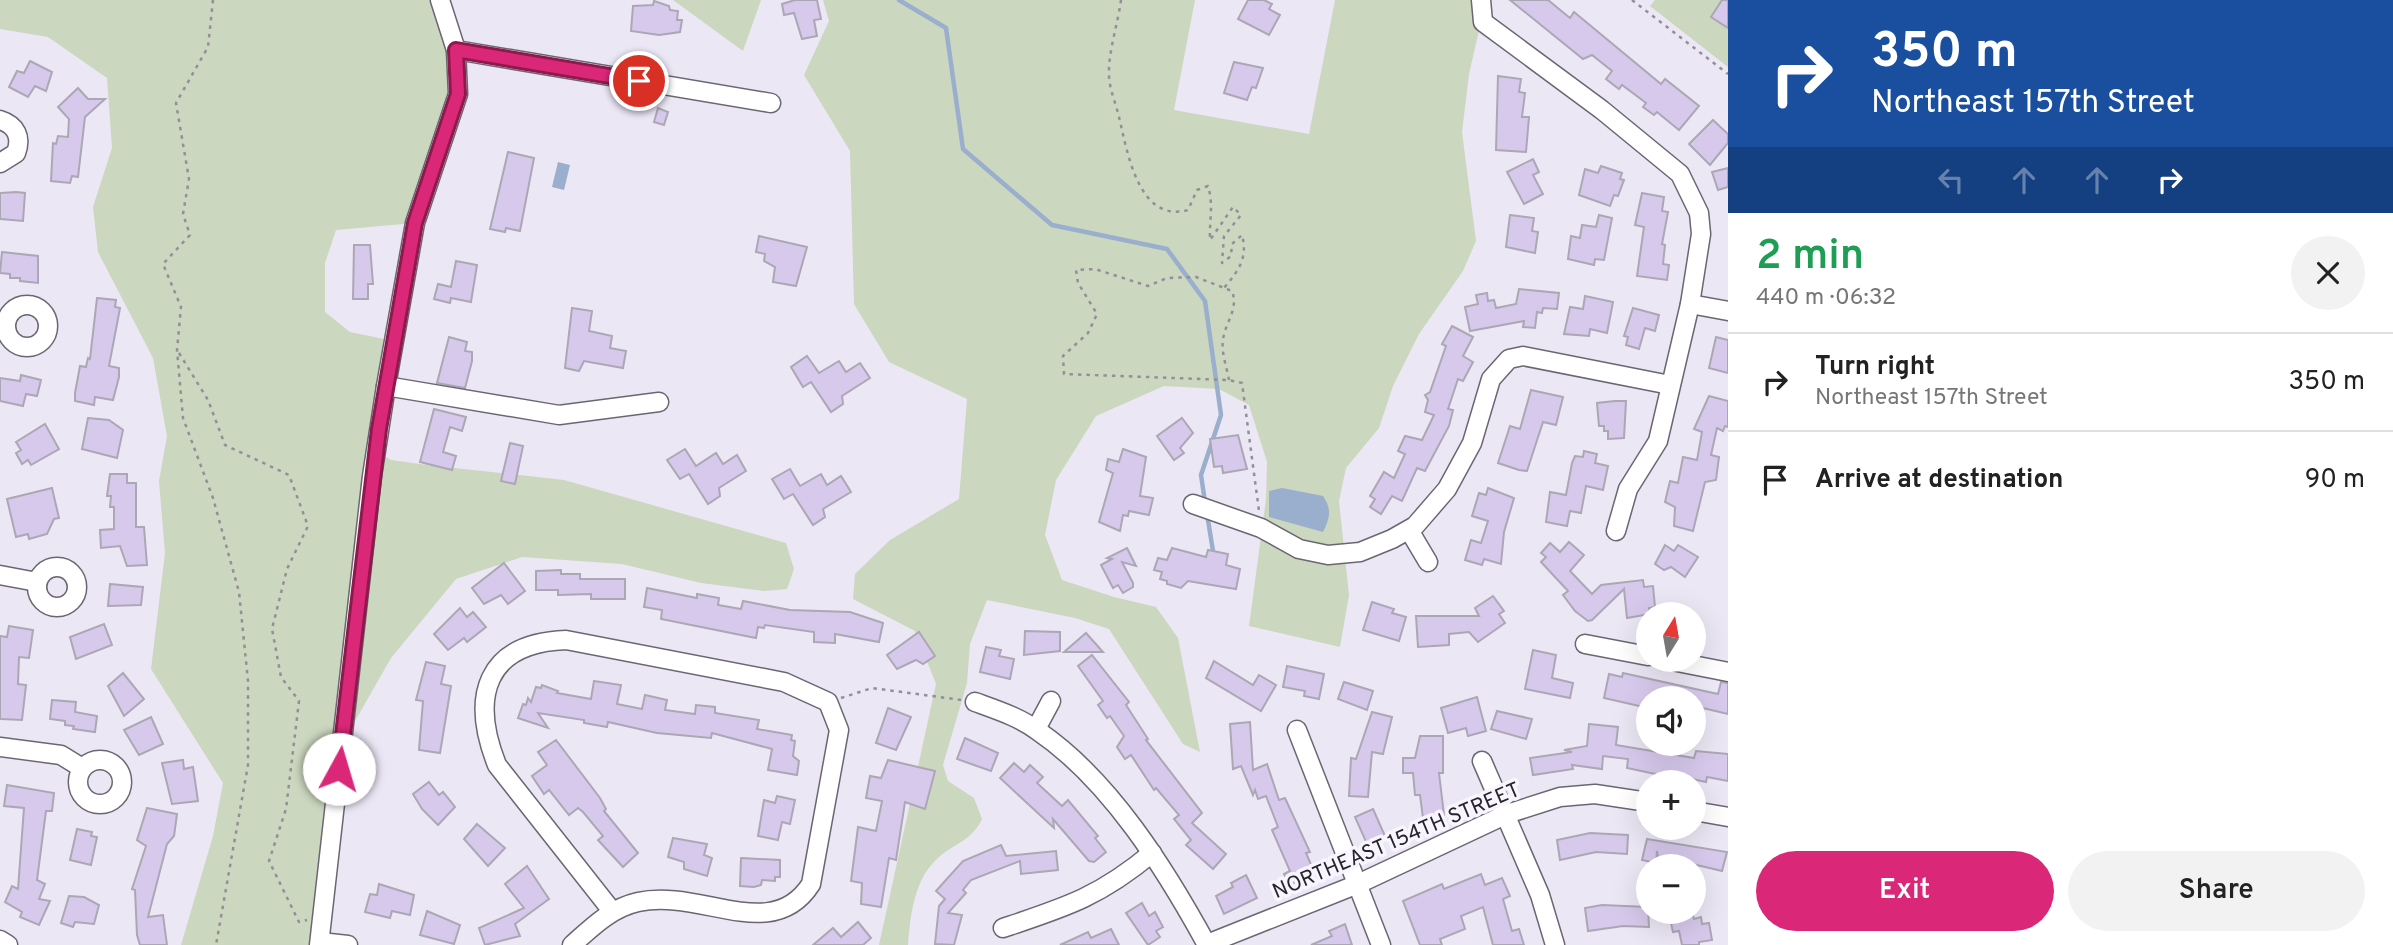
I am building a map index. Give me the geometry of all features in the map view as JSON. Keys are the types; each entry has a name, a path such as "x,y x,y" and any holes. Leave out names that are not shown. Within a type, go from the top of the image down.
{"street":[{"path":"1481,0 1483,22 1602,110 1680,174 1699,213 1701,234 1690,303 1658,441 1628,489 1616,531"},
{"path":"348,945 319,943 372,476 386,386 415,223 458,94 456,50 441,9"},
{"path":"456,50 771,103"},
{"path":"0,120 12,126 19,138 16,153 0,163"},
{"path":"1690,303 1728,311"},
{"path":"1193,504 1261,528 1299,549 1328,555 1360,552 1409,530 1447,489 1472,443 1491,379 1508,359 1523,356 1670,385"},
{"path":"386,386 559,415 659,402"},
{"path":"1409,530 1428,562"},
{"path":"0,575 37,582"},
{"path":"572,945 612,911 640,901 672,901 745,922 768,924 791,914 801,905 811,884 839,730 828,702 784,682 566,640 539,641 518,648 503,661 484,695 489,744 497,765 612,911"},
{"path":"1586,644 1636,654"},
{"path":"1706,668 1728,672"},
{"path":"1036,729 1051,701"},
{"path":"975,702 1036,729 1083,769 1152,853 1207,944"},
{"path":"1297,730 1381,945"},
{"path":"0,747 61,755 82,768"},
{"path":"1482,761 1540,895 1555,945"},
{"name":"NORTHEAST 154TH STREET","path":"1207,944 1358,884 1507,814 1560,797 1595,794 1636,800"},
{"path":"1706,813 1728,817"},
{"path":"1003,928 1083,901 1106,888 1152,853"},
{"path":"0,940 8,945"}],"path":[{"path":"213,0 208,47 176,103 188,179 183,214 190,235 163,264 181,307 177,350 183,418 214,498 239,592 247,681 248,765 216,945"},
{"path":"1121,0 1109,75 1132,170 1145,196 1164,208 1179,212 1188,210 1197,190 1208,186 1214,205 1209,220 1210,240 1233,207 1241,215 1224,236 1222,263 1231,256 1232,244 1242,235 1246,249 1240,269 1224,288"},
{"path":"1632,0 1728,74"},
{"path":"1229,380 1223,340 1235,300 1232,291 1196,277 1167,278 1148,286 1095,268 1076,270 1078,283 1097,314 1087,334 1063,356 1065,374 1229,380 1241,383 1261,528"},
{"path":"177,350 208,400 225,445 289,475 308,526 287,569 272,629 281,677 299,701 286,809 269,861 299,922 323,917"},
{"path":"828,702 872,688 975,702"}],"green space":[{"path":"0,0 440,0 458,94 415,223 336,230 325,263 325,312 350,332 394,341 376,451 391,460 564,480 786,543 794,569 787,589 765,591 701,583 622,564 522,557 456,579 391,658 342,744 319,945 181,945 213,836 223,783 151,669 165,553 159,481 167,436 153,358 98,252 93,207 112,148 107,78 48,37 0,29"},
{"path":"673,0 761,0 743,51"},
{"path":"823,0 1195,0 1174,110 1309,134 1335,0 1486,0 1469,74 1462,132 1476,241 1463,271 1419,334 1393,386 1379,428 1346,468 1339,501 1349,595 1340,647 1249,626 1266,499 1267,462 1249,405 1219,389 1164,386 1096,416 1056,480 1045,535 1062,580 1156,607 1178,638 1200,752 1183,744 1109,629 1075,618 987,600 970,644 967,683 943,765 948,781 974,798 982,819 972,834 940,856 927,870 914,901 908,945 879,945 936,684 915,631 853,599 855,574 890,540 959,499 967,399 889,362 854,304 850,151 804,75 829,21"},
{"path":"1655,0 1728,0 1728,67 1650,6"}],"water":[{"path":"558,162 570,165 564,190 552,187"},
{"path":"1282,488 1323,496 1329,514 1323,532 1269,517 1269,491"}],"building":[{"path":"795,0 817,0 821,19 814,20 817,36 802,39 794,13 784,15 782,4"},
{"path":"1248,0 1264,0 1272,4 1269,9 1280,15 1269,35 1238,19"},
{"path":"1510,0 1548,0 1570,18 1574,12 1661,84 1665,79 1699,106 1679,130 1657,112 1654,115 1643,107 1646,103 1622,85 1619,89 1606,79 1612,71 1592,55 1583,59"},
{"path":"1722,0 1728,0 1728,28 1711,17"},
{"path":"654,1 669,6 670,10 678,11 677,20 682,20 680,32 659,35 631,31 633,6 653,5"},
{"path":"30,61 52,72 46,91 35,86 28,97 9,87 17,71 24,73"},
{"path":"1234,62 1263,68 1256,88 1252,87 1247,100 1224,93"},
{"path":"1498,76 1521,79 1519,92 1525,93 1522,117 1529,117 1526,152 1496,150"},
{"path":"78,88 88,99 105,99 85,117 78,177 72,176 70,183 51,181 53,143 56,144 58,136 68,137 69,119 58,107"},
{"path":"658,108 668,112 664,125 654,122"},
{"path":"1713,120 1728,134 1728,143 1710,165 1689,144"},
{"path":"508,152 534,158 520,231 506,228 505,232 490,229"},
{"path":"1533,159 1539,172 1533,175 1543,194 1524,204 1507,172"},
{"path":"1601,166 1622,173 1620,179 1624,180 1618,196 1614,195 1610,206 1579,195 1585,169 1598,173"},
{"path":"1728,168 1728,187 1718,190 1712,172"},
{"path":"0,193 25,193 23,221 0,219"},
{"path":"1642,193 1664,197 1662,211 1668,212 1662,244 1665,245 1663,264 1669,265 1667,280 1637,276 1644,227 1635,225"},
{"path":"1510,215 1534,218 1532,231 1538,232 1535,253 1506,247"},
{"path":"1599,215 1612,218 1604,260 1595,259 1594,265 1568,259 1571,236 1580,238 1582,225 1596,227"},
{"path":"759,236 807,247 796,286 773,282 775,267 764,261 765,254 756,252"},
{"path":"354,245 370,245 373,284 368,284 368,299 353,299"},
{"path":"2,252 38,256 38,283 20,281 20,278 10,278 10,274 0,273"},
{"path":"456,261 477,265 471,302 451,298 450,303 434,299 438,284 451,287"},
{"path":"1519,289 1559,293 1557,309 1543,308 1542,313 1537,312 1535,328 1523,327 1524,321 1470,331 1465,307 1478,304 1476,295 1487,293 1488,301 1494,300 1496,308 1516,304"},
{"path":"1585,296 1613,302 1607,333 1590,329 1589,336 1564,334 1570,307 1583,309"},
{"path":"97,298 116,300 115,307 120,308 109,366 119,368 119,377 113,400 95,397 94,405 75,401 75,393 80,366 86,367 88,358 90,359"},
{"path":"572,308 592,311 589,331 612,336 610,348 626,351 623,368 584,361 579,371 565,368"},
{"path":"1633,308 1659,315 1655,331 1645,328 1639,349 1626,345 1628,337 1624,336"},
{"path":"1452,326 1473,337 1463,356 1473,362 1463,381 1458,379 1448,409 1453,410 1449,426 1425,471 1417,468 1402,501 1392,496 1381,514 1370,507 1375,499 1370,496 1384,472 1394,478 1405,454 1398,451 1405,436 1422,440 1434,415 1425,412 1428,400 1425,395 1430,392 1446,346 1442,344"},
{"path":"449,337 467,342 465,351 472,352 465,388 437,383"},
{"path":"1716,337 1728,340 1728,373 1709,368"},
{"path":"807,356 819,373 839,361 846,372 860,363 870,378 842,396 843,404 831,412 811,382 803,387 791,367"},
{"path":"21,375 41,380 37,396 26,394 23,406 0,401 0,378 20,381"},
{"path":"1531,390 1563,397 1556,425 1543,422 1527,471 1498,463 1510,426 1520,429"},
{"path":"1709,396 1728,401 1728,427 1725,426 1723,431 1717,428 1711,455 1719,457 1716,480 1705,482 1693,531 1674,526 1675,507 1665,502 1670,481 1678,483 1683,457 1697,460 1702,432 1694,429"},
{"path":"1626,401 1624,438 1608,439 1608,431 1604,431 1604,426 1599,426 1597,403"},
{"path":"434,409 466,417 462,431 450,427 443,452 456,456 452,470 420,462"},
{"path":"88,418 109,420 123,430 117,458 82,449"},
{"path":"1182,418 1193,433 1180,448 1184,453 1174,460 1157,436"},
{"path":"45,424 59,449 31,465 28,460 22,464 16,453 21,450 16,442"},
{"path":"1238,435 1247,469 1223,473 1222,466 1214,467 1210,439"},
{"path":"510,443 523,446 515,484 501,481"},
{"path":"685,449 696,466 716,453 723,464 737,455 746,471 719,488 720,496 708,504 689,474 680,479 667,460"},
{"path":"1123,449 1146,457 1140,496 1153,498 1149,515 1129,511 1128,516 1123,515 1120,531 1099,522 1113,473 1106,470 1108,459 1119,462"},
{"path":"1584,451 1597,454 1595,463 1608,466 1603,490 1586,486 1581,513 1570,511 1567,526 1546,522 1550,492 1566,495 1572,463 1575,456 1583,457"},
{"path":"790,469 800,486 821,474 827,485 841,476 851,492 823,509 825,517 813,525 793,494 784,499 772,479"},
{"path":"110,474 127,474 127,483 136,483 136,527 144,527 147,565 127,566 120,546 101,548 100,530 114,529 114,507 110,507 111,496 107,496"},
{"path":"52,488 59,518 54,519 47,534 29,539 28,534 16,537 7,499"},
{"path":"1488,488 1514,498 1504,532 1501,564 1484,559 1482,565 1465,560 1471,540 1481,543 1488,521 1472,516 1479,493 1486,495"},
{"path":"1569,542 1584,555 1570,571 1592,594 1601,585 1643,580 1644,587 1653,586 1655,602 1636,602 1636,616 1627,618 1624,589 1588,621 1575,611 1563,595 1568,591 1541,562 1546,557 1541,553 1550,543 1560,552"},
{"path":"1665,545 1674,551 1678,545 1698,557 1685,577 1671,567 1664,570 1655,564"},
{"path":"1127,548 1136,566 1122,562 1133,583 1133,587 1123,593 1118,585 1113,588 1101,565 1112,559 1107,558"},
{"path":"1172,548 1206,557 1208,550 1228,554 1226,565 1240,569 1236,589 1188,581 1181,588 1167,584 1167,581 1160,579 1162,572 1154,570 1158,558 1167,560"},
{"path":"504,563 525,591 508,604 501,595 484,604 472,588"},
{"path":"561,570 561,574 580,574 580,579 625,579 625,599 591,599 591,594 558,595 558,590 536,590 536,571"},
{"path":"110,584 143,587 141,605 108,606"},
{"path":"647,588 697,598 697,594 719,598 718,605 741,609 743,601 790,610 850,612 883,623 879,642 835,634 835,643 814,642 814,632 765,625 764,628 758,627 756,638 661,619 662,610 644,607"},
{"path":"1493,596 1504,611 1499,614 1505,623 1478,642 1469,632 1449,634 1449,645 1418,647 1416,616 1479,616 1475,608"},
{"path":"1372,602 1394,609 1392,613 1406,617 1399,641 1363,630"},
{"path":"460,608 467,617 473,612 486,627 467,642 464,638 448,650 434,634"},
{"path":"104,624 112,645 76,659 70,637"},
{"path":"9,626 33,630 29,658 19,657 18,684 26,685 22,720 0,719 0,636 7,637"},
{"path":"1025,631 1060,632 1060,651 1024,655"},
{"path":"919,632 935,656 923,664 916,660 897,669 887,655"},
{"path":"1086,633 1103,652 1064,652"},
{"path":"986,647 1001,650 999,656 1014,659 1010,679 980,672"},
{"path":"1533,650 1556,655 1552,678 1573,683 1570,698 1525,689"},
{"path":"1092,655 1129,702 1126,705 1148,739 1146,740 1202,813 1192,823 1226,854 1213,869 1186,845 1191,840 1174,819 1179,815 1156,788 1154,790 1131,755 1125,759 1117,747 1124,736 1110,716 1107,718 1098,705 1103,701 1078,666"},
{"path":"1214,661 1253,685 1259,675 1276,685 1261,711 1206,678"},
{"path":"426,662 445,666 441,684 451,686 440,753 419,750 423,701 416,700"},
{"path":"1287,666 1324,674 1319,699 1304,696 1305,691 1283,687"},
{"path":"123,673 144,699 124,716 108,686"},
{"path":"1623,673 1682,686 1636,686 1636,705 1604,698 1609,674 1622,677"},
{"path":"594,681 621,685 617,704 642,709 645,695 667,700 665,710 695,714 696,705 715,707 715,713 759,720 757,729 792,735 791,740 795,741 793,756 799,761 797,775 768,770 772,749 712,733 711,738 657,733 608,722 607,727 584,723 584,720 538,713 548,728 518,718 528,698 531,702 536,687 541,688 542,685 558,691 557,693 591,699"},
{"path":"1344,682 1373,691 1367,710 1338,699"},
{"path":"1721,682 1728,683 1728,714 1706,709 1706,691 1718,694"},
{"path":"1477,697 1486,731 1468,736 1466,728 1448,733 1441,708"},
{"path":"52,700 76,702 75,712 97,716 95,732 73,729 74,726 65,725 65,721 50,719"},
{"path":"888,708 911,717 896,750 876,743"},
{"path":"1497,711 1532,719 1526,739 1491,729"},
{"path":"1372,712 1392,717 1383,754 1372,752 1368,797 1349,796 1351,758 1356,759"},
{"path":"151,717 163,744 139,755 124,730"},
{"path":"1250,722 1253,770 1267,764 1279,800 1285,798 1310,852 1306,853 1315,874 1289,885 1284,874 1290,871 1272,830 1278,827 1266,796 1258,799 1255,790 1253,795 1241,766 1233,769 1230,724"},
{"path":"1589,724 1618,727 1616,745 1636,748 1636,756 1694,758 1706,756 1706,752 1728,754 1728,781 1707,777 1706,782 1706,770 1636,770 1627,768 1628,759 1603,756 1602,769 1572,765 1573,769 1533,775 1530,758 1572,752 1564,750 1587,746"},
{"path":"1420,736 1443,736 1443,773 1439,773 1444,815 1423,818 1420,795 1415,795 1413,773 1403,773 1403,758 1415,758"},
{"path":"965,738 998,753 991,771 957,759"},
{"path":"556,740 600,798 606,809 604,811 638,853 623,867 598,840 603,836 583,812 578,808 569,815 549,790 544,794 532,776 547,765 538,752"},
{"path":"183,760 184,769 193,767 198,801 172,804 162,763"},
{"path":"888,760 935,771 925,809 905,802 896,860 889,858 881,907 861,904 862,883 851,881 858,827 876,831 882,801 866,798 870,776 881,778"},
{"path":"1014,763 1024,772 1030,765 1043,777 1037,783 1062,806 1068,800 1098,836 1095,838 1106,852 1094,862 1089,861 1053,819 1054,828 1000,778"},
{"path":"429,782 439,795 443,792 455,807 438,825 422,809 413,794"},
{"path":"7,785 54,793 52,811 46,811 37,880 45,884 39,899 50,901 39,925 20,917 22,912 5,902 12,886 18,889 24,808 4,806"},
{"path":"777,796 795,800 790,824 782,822 778,840 758,836 764,800 775,803"},
{"path":"147,808 177,814 174,836 167,844 148,917 163,915 167,945 140,945 137,935 135,890 132,889 146,846 137,840"},
{"path":"1373,809 1385,836 1367,844 1355,817"},
{"path":"477,824 505,848 488,866 464,839"},
{"path":"77,829 92,832 91,836 97,837 91,865 70,860"},
{"path":"1590,833 1628,835 1627,854 1596,852 1560,860 1557,840"},
{"path":"673,838 707,844 704,855 712,858 707,876 684,869 684,862 668,857"},
{"path":"1647,840 1727,852 1722,871 1706,867 1706,854 1657,854 1657,851 1657,854 1643,854"},
{"path":"1001,845 1006,856 1056,851 1058,870 1021,874 1020,861 971,880 963,890 966,893 948,913 962,915 954,945 935,944 939,906 945,899 936,891 963,861"},
{"path":"741,858 780,860 780,877 775,877 775,881 762,880 761,885 754,887 740,886"},
{"path":"527,866 549,899 515,924 520,936 485,945 479,928 524,908 505,884"},
{"path":"1481,874 1485,885 1502,878 1510,896 1503,899 1512,931 1519,929 1524,945 1493,945 1483,907 1461,916 1465,929 1440,939 1442,945 1420,945 1403,901 1442,884 1444,889"},
{"path":"1246,875 1257,898 1224,914 1216,896 1233,887 1231,883"},
{"path":"379,884 414,895 410,915 392,911 390,918 365,912 370,894 377,895"},
{"path":"69,896 84,897 99,905 94,924 75,922 73,927 61,923"},
{"path":"1142,903 1149,916 1155,912 1163,927 1156,931 1160,937 1148,945 1126,913"},
{"path":"1602,905 1636,906 1636,924 1649,924 1649,927 1623,926 1588,931 1585,908"},
{"path":"427,911 460,925 454,944 420,935"},
{"path":"858,922 871,938 863,945 813,945 833,928 841,937"},
{"path":"1709,923 1712,940 1699,942 1699,945 1682,945 1679,931 1673,932 1671,924"},
{"path":"1345,924 1352,945 1311,945 1332,936 1329,931"},
{"path":"1111,929 1119,945 1060,945 1088,932 1091,938"}],"waterway":[{"path":"899,0 946,28 963,149 1052,225 1167,249 1205,301 1221,415 1201,475 1205,502"},
{"path":"1207,514 1213,551"}],"route":[{"path":"339,769 379,429 415,223 458,94 456,50 639,81"}]}
